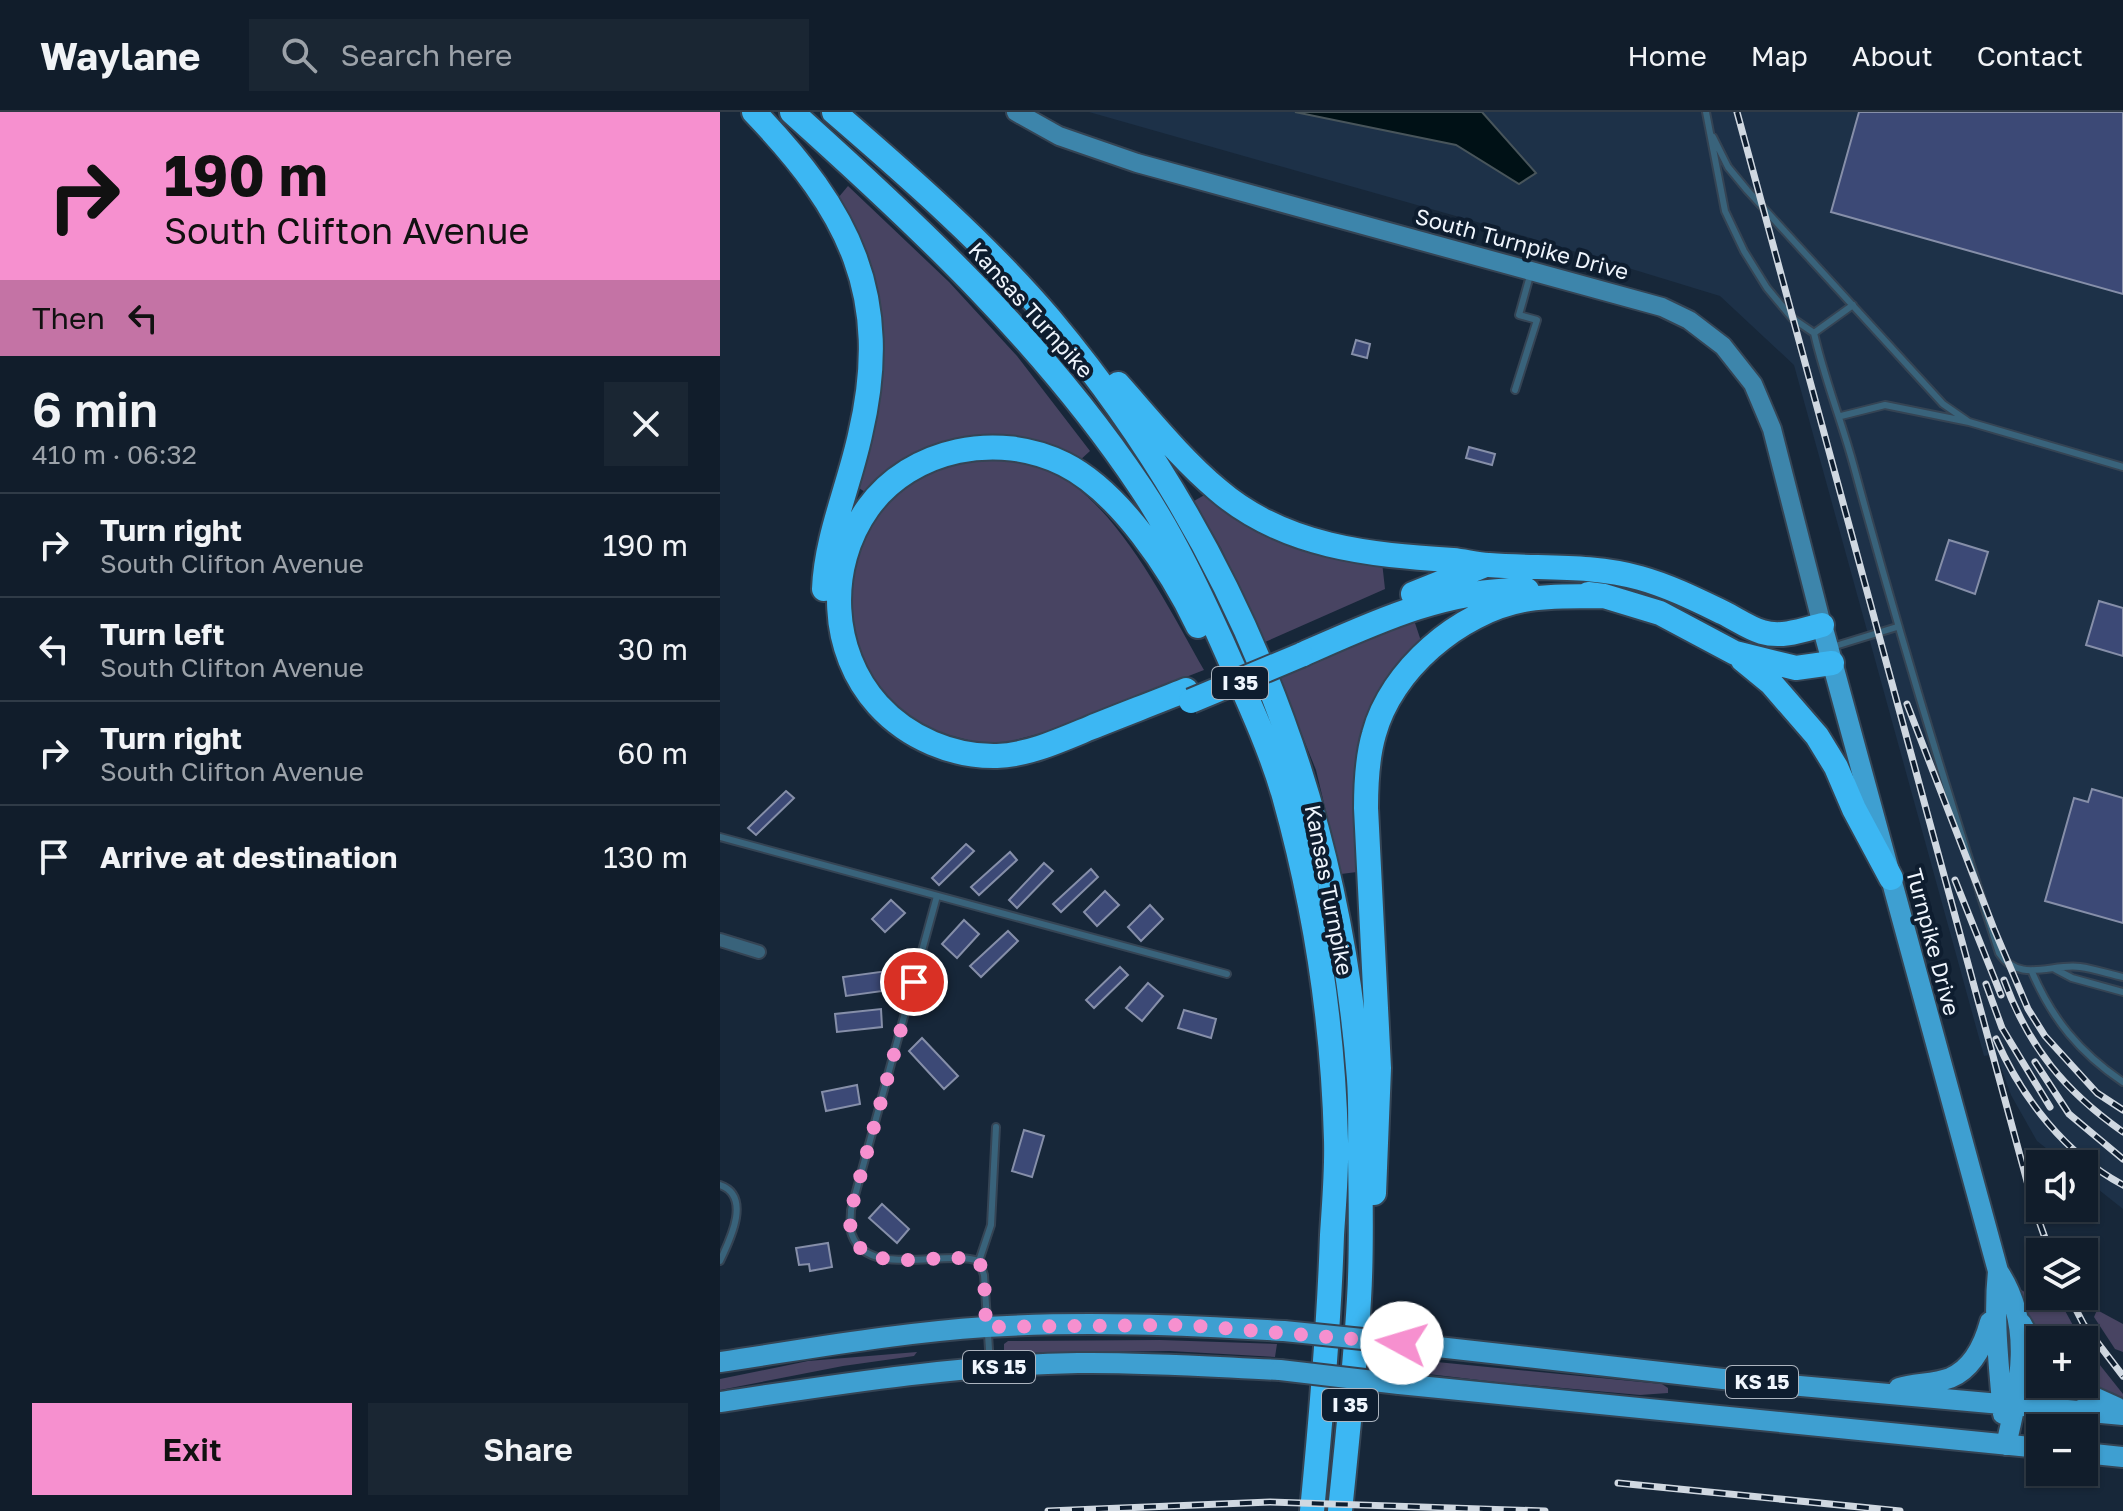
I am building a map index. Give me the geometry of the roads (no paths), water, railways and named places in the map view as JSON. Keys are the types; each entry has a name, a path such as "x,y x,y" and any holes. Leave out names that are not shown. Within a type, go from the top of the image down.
{"highway":[{"path":"754,112 792,151 836,213 852,244 870,320 867,393 861,432 829,549 824,602 838,667 861,705 896,740 922,755 953,765 986,770 1015,769 1051,760 1188,695 1485,565"},
{"name":"Kansas Turnpike","path":"792,112 908,216 1028,340 1143,490 1198,589 1246,697 1283,792 1308,896 1329,1041 1336,1141 1331,1281 1312,1511"},
{"name":"Kansas Turnpike","path":"834,112 879,150 984,250 1047,316 1099,380 1143,443 1200,536 1275,693 1307,787 1331,880 1349,984 1360,1082 1360,1298 1340,1511"},
{"path":"984,250 1034,291 1180,453 1219,491 1250,514 1320,543 1356,552 1485,565 1595,569 1639,578 1683,593 1764,632 1792,633 1827,645"},
{"path":"1188,695 1061,740 999,756 969,754 937,746 909,731 886,714 865,691 851,664 841,634 841,569 867,509 887,487 932,458 963,449 993,447 1027,451 1064,464 1094,484 1112,503 1156,555 1189,607 1229,693 1256,763 1287,866 1329,1041"},
{"path":"1298,649 1384,617 1481,592 1523,589 1604,596 1660,613 1735,653 1771,683 1817,736 1836,767 1854,809 1891,878"},
{"path":"1360,1298 1372,1226 1378,1155 1379,1068 1366,808 1367,769 1374,732 1388,699 1405,676 1428,650 1454,629 1488,612 1523,600 1604,596"},
{"path":"1735,653 1796,668 1827,645"}],"main road":[{"name":"Turnpike Drive","path":"1827,645 1998,1271 2011,1290 2021,1323 2006,1445"},
{"name":"Turnpike Drive","path":"1998,1271 1994,1307 1995,1350 2009,1404"},
{"path":"1885,1393 1914,1384 1948,1379 1962,1371 1981,1349 1994,1307"},
{"path":"2021,1323 2026,1332"},
{"name":"KS 15","path":"720,1362 891,1336 986,1327 1185,1325 1284,1331 1723,1379 2123,1413"},
{"name":"KS 15","path":"720,1402 898,1375 1079,1363 1280,1370 2026,1447"},
{"path":"2093,1398 2123,1413"},
{"path":"2098,1454 2123,1457"}],"street":[{"name":"South Turnpike Drive","path":"1016,112 1059,136 1137,163 1662,307 1689,320 1723,346 1753,384 1772,429 1827,645"},
{"path":"720,940 759,952"}],"lane":[{"path":"1706,112 1725,211 1744,251 1792,318 1814,333 1820,361 1841,416 1897,627 1999,953 2011,965 2032,972 2080,966 2123,977"},
{"path":"1710,130 1728,167 1943,404 1969,422"},
{"path":"1515,390 1537,320 1519,315 1531,272"},
{"path":"1814,333 1853,305"},
{"path":"1841,416 1885,405 1969,422 2123,467"},
{"path":"1827,645 1897,627"},
{"path":"720,837 1227,974"},
{"path":"937,896 851,1210 851,1233 859,1248 870,1256 891,1260 965,1256 979,1261"},
{"path":"2055,969 2072,978 2123,992"},
{"path":"2032,972 2044,1001 2072,1040 2123,1082"},
{"path":"990,1367 984,1275 979,1261 991,1225 996,1176 996,1127"},
{"path":"720,1185 727,1187 735,1198 737,1214 720,1261"}],"railway":[{"path":"1737,112 2034,1207 2045,1238"},
{"path":"1907,704 2028,1009 2045,1036 2097,1093 2123,1110"},
{"path":"1955,880 2001,995"},
{"path":"2004,980 2025,1027 2051,1066 2083,1101 2123,1132"},
{"path":"1986,984 2002,1028 2050,1107"},
{"path":"1996,1039 2032,1103 2064,1141 2123,1185"},
{"path":"2035,1062 2069,1114 2123,1159"},
{"path":"2076,1310 2123,1376"},
{"path":"1618,1483 1900,1511"},
{"path":"1048,1511 1270,1502 1545,1511"}]}
